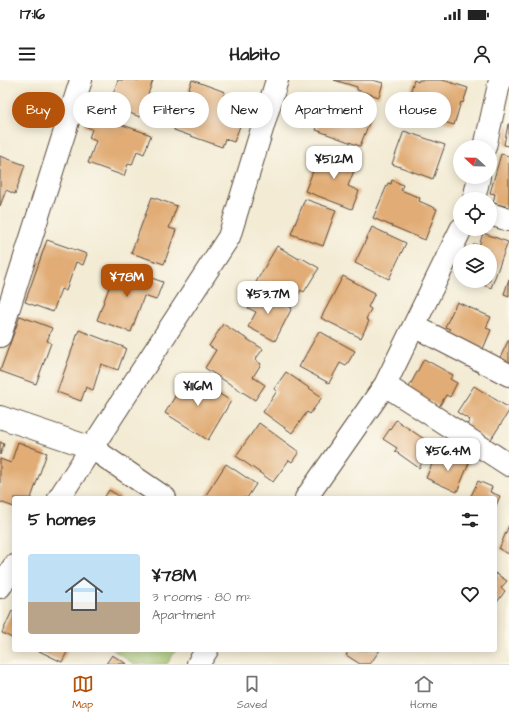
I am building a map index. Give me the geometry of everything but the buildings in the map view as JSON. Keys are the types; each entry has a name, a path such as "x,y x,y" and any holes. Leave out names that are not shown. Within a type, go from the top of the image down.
{"street":[{"path":"0,336 81,80"},
{"path":"60,496 229,237 277,80"},
{"path":"487,140 500,80"},
{"path":"497,216 509,220"},
{"path":"307,496 385,385 458,236"},
{"path":"414,326 509,375"},
{"path":"385,385 509,465"},
{"path":"0,417 92,448 162,496"},
{"path":"0,587 12,569"},
{"path":"198,664 206,652"}],"green space":[{"path":"116,652 175,652 167,664 134,664"}]}
